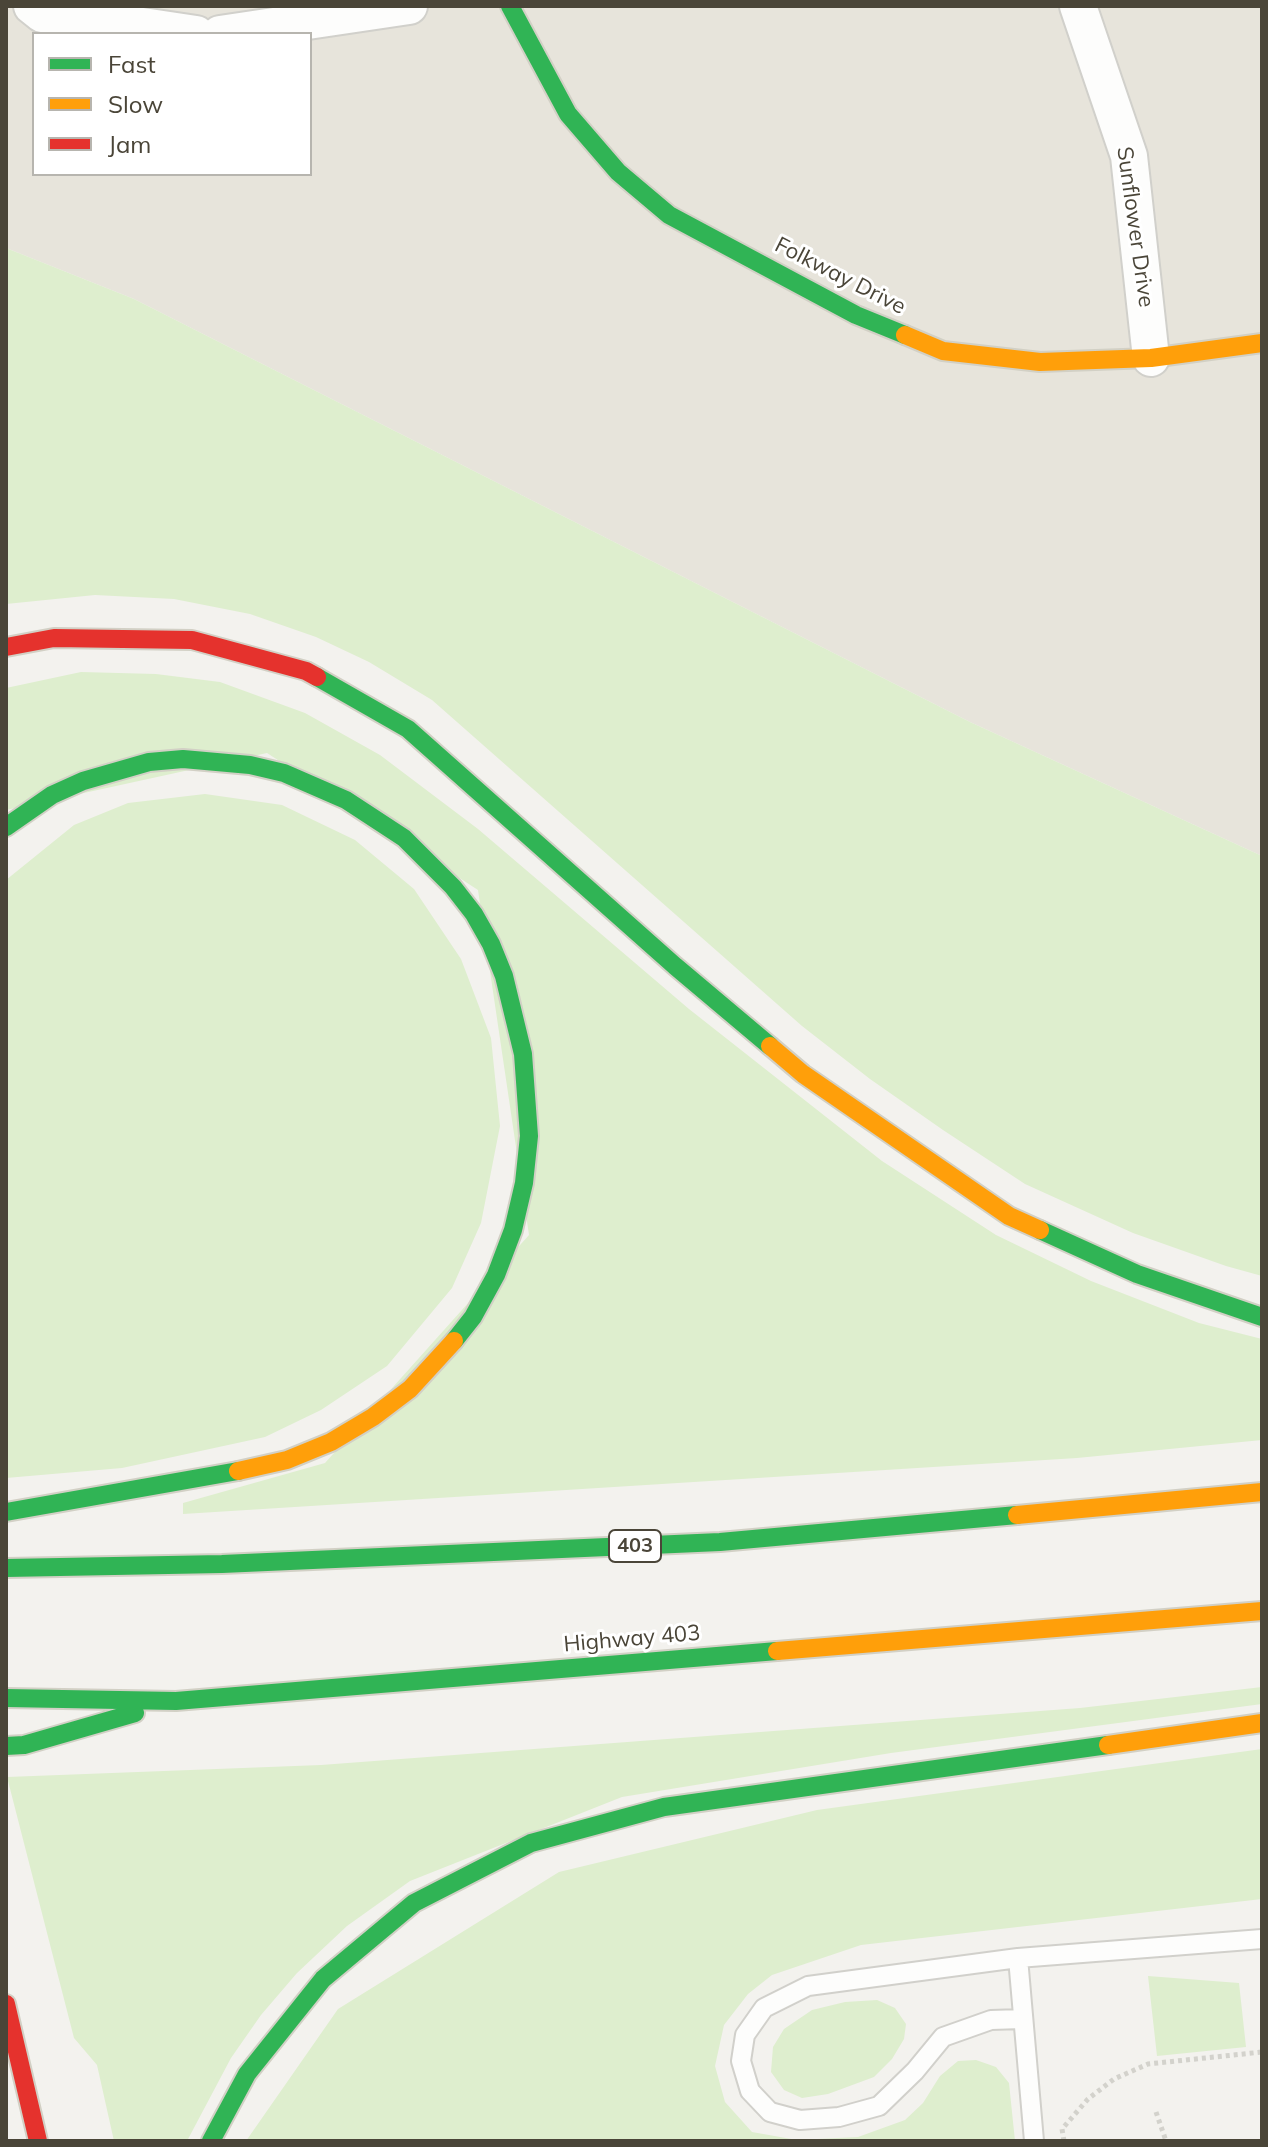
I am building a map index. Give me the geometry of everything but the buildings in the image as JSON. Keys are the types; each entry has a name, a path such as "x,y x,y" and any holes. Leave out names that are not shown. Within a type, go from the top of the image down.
{"main road":[{"name":"Folkway Drive","path":"510,6 568,114 618,172 669,215 856,315 943,351 1040,362 1151,358 1262,343"},
{"path":"6,647 54,638 192,640 306,671 408,729 675,966 803,1074 1009,1216 1137,1274 1262,1317"},
{"path":"6,827 43,801 83,781 126,767 183,759 250,765 284,773 356,805 404,838 453,887 474,914 491,944 504,976 523,1054 529,1136 524,1183 513,1230 496,1275 473,1317 444,1354 410,1389 373,1417 331,1442 272,1464 6,1512"},
{"name":"403","path":"6,1568 222,1564 720,1542 1262,1492"},
{"name":"Highway 403","path":"6,1698 176,1701 1262,1611"},
{"path":"6,1746 24,1745 176,1701"},
{"path":"211,2141 247,2074 323,1979 414,1903 531,1843 664,1807 1262,1723"},
{"path":"6,2004 38,2141"}],"street":[{"path":"32,6 42,14 183,32"},
{"path":"234,32 409,6"},
{"name":"Sunflower Drive","path":"1078,6 1129,156 1151,358"}],"lane":[{"path":"1022,2019 991,2020 943,2037 915,2071 879,2106 839,2117 800,2120 770,2112 750,2091 741,2061 745,2035 764,2008 808,1986 1018,1958 1262,1939"},
{"path":"1018,1958 1034,2141"}],"path":[{"path":"1064,2141 1062,2129 1088,2099 1114,2079 1148,2064 1262,2052"},
{"path":"1156,2112 1166,2141"}],"shaded area":[{"path":"6,6 1262,6 1262,856 970,722 134,299 6,248"}],"green space":[{"path":"6,248 134,299 970,722 1262,856 1262,1276 1133,1233 1025,1184 943,1130 802,1026 432,700 369,662 316,637 250,614 174,599 95,595 6,604"},
{"path":"81,672 156,674 220,682 305,713 380,755 478,829 689,1009 882,1161 996,1235 1091,1281 1199,1323 1262,1339 1262,1440 1077,1458 183,1514 183,1503 325,1463 529,1235 478,890 267,753 6,810 6,688"},
{"path":"205,794 282,805 355,840 414,889 461,959 491,1038 500,1126 481,1223 452,1288 387,1366 321,1410 265,1437 122,1468 6,1478 6,880 74,825 128,803"},
{"path":"1262,1687 1262,1704 891,1753 622,1797 410,1881 347,1926 297,1973 261,2015 231,2058 187,2141 114,2141 97,2065 74,2038 7,1777 321,1765 1080,1708"},
{"path":"1262,1749 1262,1899 861,1945 772,1975 748,1994 724,2025 715,2066 725,2102 752,2132 797,2140 858,2137 905,2120 923,2103 940,2076 958,2061 976,2060 996,2067 1009,2083 1015,2141 246,2141 338,2009 559,1872 817,1810"},
{"path":"1148,1976 1239,1983 1246,2047 1157,2056"},
{"path":"877,2000 895,2008 906,2024 904,2039 892,2059 874,2077 828,2094 802,2098 784,2090 771,2072 773,2047 784,2029 812,2010 845,2002"}],"traffic: fast":[{"path":"510,6 568,114 618,172 669,215 856,315 905,335"},
{"path":"317,677 408,729 675,966 770,1046"},
{"path":"6,827 52,795 83,781 149,762 183,759 250,765 284,773 346,800 404,838 453,887 474,914 504,976 523,1054 529,1136 524,1183 513,1230 496,1275 473,1317 454,1341"},
{"path":"1040,1230 1137,1274 1262,1317"},
{"path":"6,1512 238,1471"},
{"path":"6,1568 222,1564 720,1542 1017,1515"},
{"path":"6,1698 176,1701 777,1651"},
{"path":"6,1746 24,1745 135,1713"},
{"path":"211,2141 247,2074 323,1979 414,1903 531,1843 664,1807 1108,1745"}],"traffic: slow":[{"path":"905,335 943,351 1040,362 1151,358 1262,343"},
{"path":"770,1046 803,1074 1009,1216 1040,1230"},
{"path":"238,1471 287,1460 331,1442 373,1417 410,1389 454,1341"},
{"path":"1017,1515 1262,1492"},
{"path":"777,1651 1262,1611"},
{"path":"1108,1745 1262,1723"}],"traffic: jam":[{"path":"6,647 54,638 192,640 306,671 317,677"},
{"path":"6,2004 38,2141"}]}
